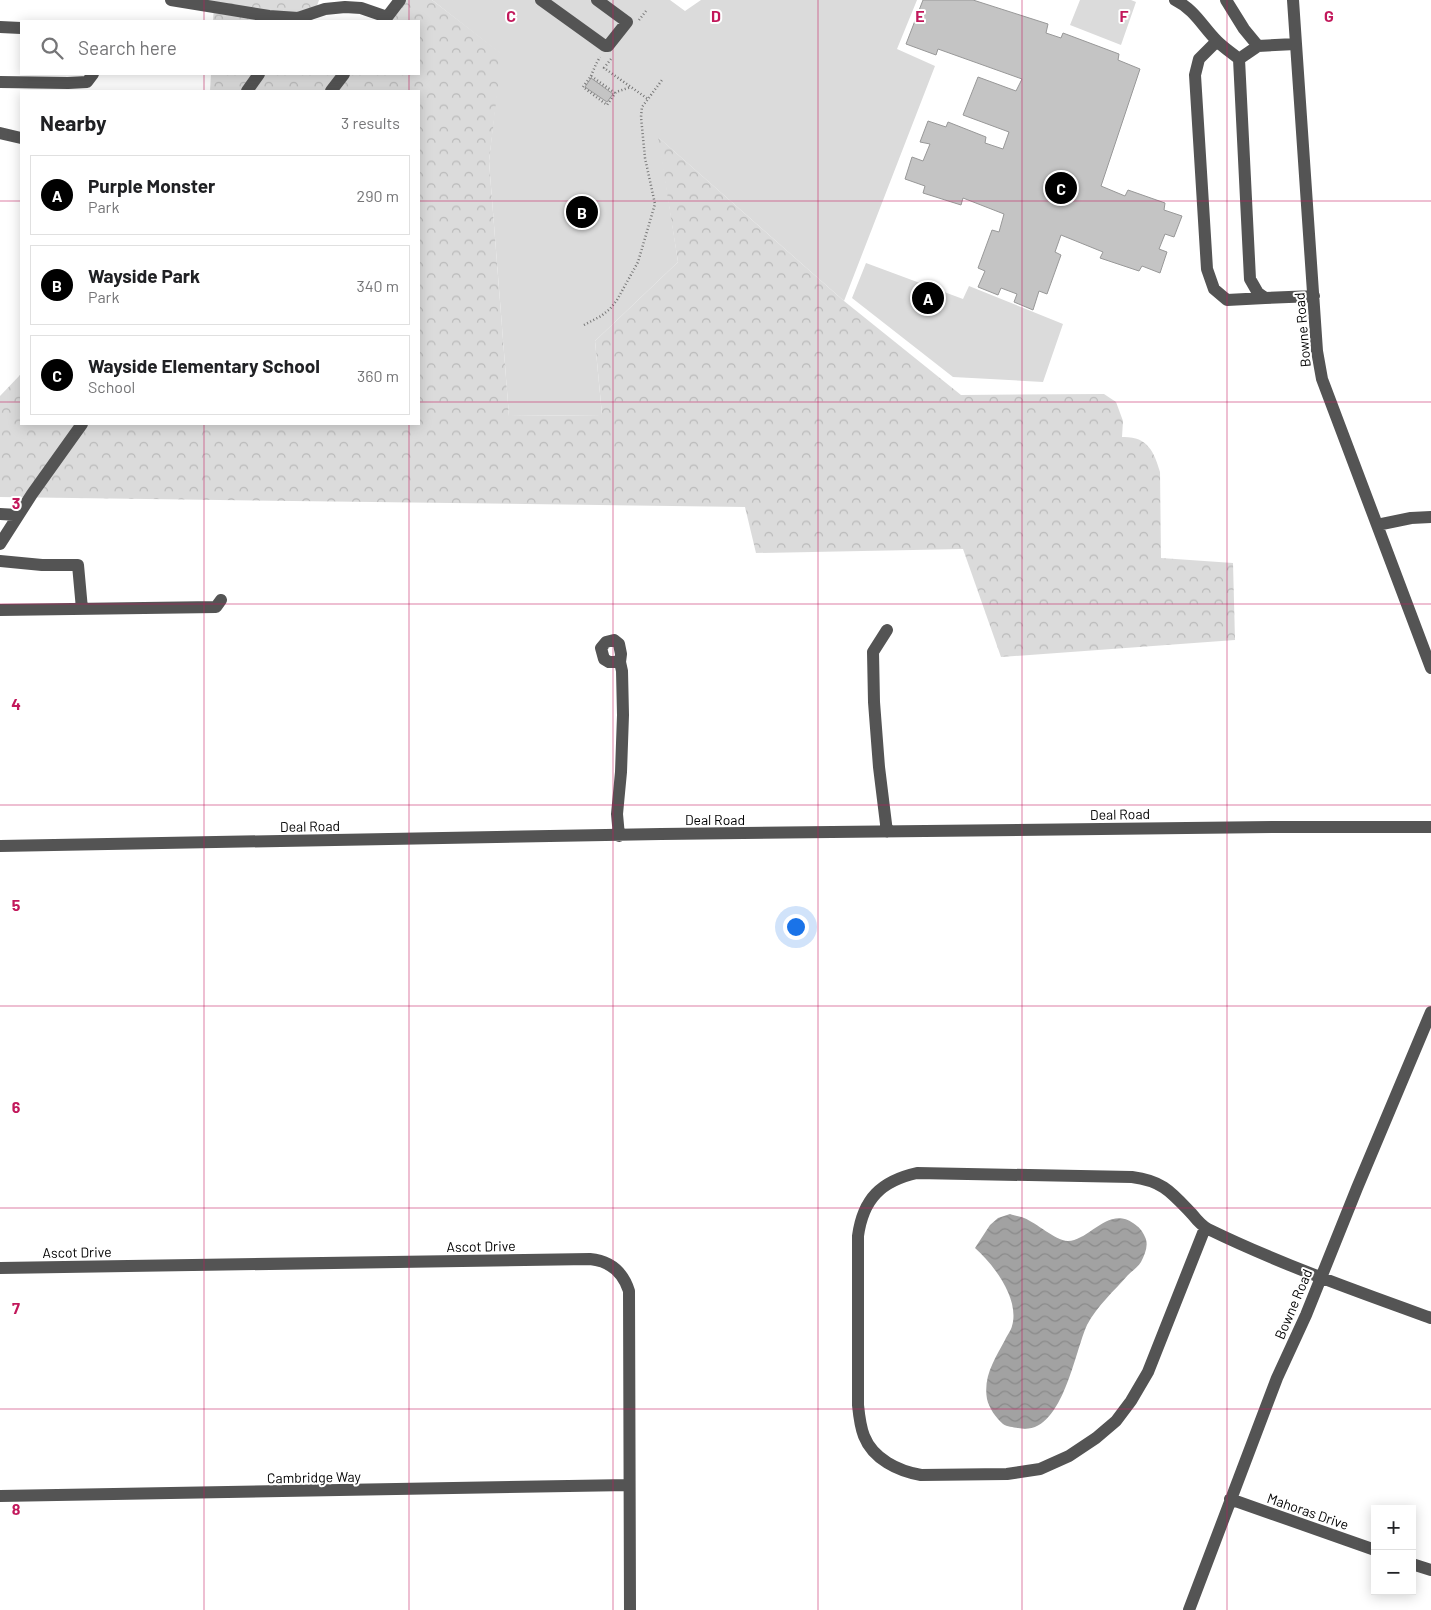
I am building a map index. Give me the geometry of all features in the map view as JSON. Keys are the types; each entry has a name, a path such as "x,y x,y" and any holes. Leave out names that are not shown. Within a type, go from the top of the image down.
{"street":[{"path":"171,0 269,16 298,18 305,18 325,9 361,8 385,19 400,0"},
{"path":"541,0 605,46 608,46 627,22 597,0"},
{"path":"1174,0 1197,16 1217,41 1239,59 1250,279 1258,293 1265,298"},
{"path":"1226,0 1258,46"},
{"name":"Bowne Road","path":"1293,0 1317,351 1322,379 1431,668"},
{"path":"0,27 20,28"},
{"path":"1217,41 1199,58 1195,75 1207,269 1214,289 1227,300 1314,296"},
{"path":"1239,59 1258,46 1295,44"},
{"path":"0,82 87,82 92,75"},
{"path":"247,90 258,75"},
{"path":"332,90 343,75"},
{"path":"0,133 20,138"},
{"path":"0,544 81,425"},
{"path":"0,514 18,515"},
{"path":"1377,525 1411,518 1431,517"},
{"path":"0,561 42,566 78,565 82,609"},
{"path":"0,610 216,607 221,600"},
{"path":"887,630 873,652 874,702 879,767 887,832"},
{"path":"619,836 617,814 623,715 620,662"},
{"name":"Deal Road","path":"0,846 887,832 1431,827"},
{"name":"Bowne Road","path":"1189,1610 1277,1378 1306,1315 1431,1012"},
{"path":"1205,1228 1148,1372 1116,1421 1096,1438 1069,1456 1040,1469 1007,1474 921,1475 893,1466 881,1458 864,1437 858,1404 858,1236 860,1222 865,1208 882,1188 894,1179 917,1173 1132,1177 1146,1179 1160,1184 1205,1228 1321,1278 1431,1318"},
{"name":"Ascot Drive","path":"0,1268 600,1260 617,1270 626,1281 629,1291 630,1610"},
{"name":"Cambridge Way","path":"0,1496 629,1485"},
{"name":"Mahoras Drive","path":"1230,1499 1371,1549"},
{"path":"1416,1565 1431,1570"}],"path":[{"path":"635,25 646,11"},
{"path":"615,54 604,68 648,99"},
{"path":"596,64 591,76 583,87 607,105 615,93 631,87"},
{"path":"591,76 615,93"},
{"path":"584,324 601,316 610,309 638,262 655,204 645,158 641,117 642,106 662,80"}],"green space":[{"path":"189,0 319,0 312,20 213,20 214,5"},
{"path":"406,0 432,0 502,54 489,161 509,416 602,415 595,341 678,262 658,137 844,301 961,395 1104,394 1116,402 1123,421 1122,437 1138,439 1148,446 1152,451 1160,472 1161,558 1233,563 1235,640 1001,657 963,549 756,553 745,507 0,497 0,396 20,375 20,425 420,425 420,90 210,90 211,75 420,75 420,20 380,20"},
{"path":"432,0 670,0 685,11 701,0 917,0 897,49 935,66 844,301 659,138 678,262 595,341 602,415 509,416 489,161 501,54"},
{"path":"1080,0 1131,0 1136,2 1121,45 1070,25"},
{"path":"866,263 963,299 969,286 1063,324 1043,382 953,377 852,298"}],"water":[{"path":"1010,1214 1024,1218 1051,1235 1068,1241 1084,1236 1107,1221 1124,1219 1133,1223 1143,1232 1147,1243 1140,1264 1101,1305 1087,1325 1071,1373 1056,1407 1046,1420 1033,1428 1018,1428 1005,1425 989,1406 986,1391 988,1375 1011,1330 1013,1316 1009,1294 1004,1283 975,1248 990,1225 998,1218"}],"building":[{"path":"923,0 973,0 1048,24 1046,33 1061,38 1063,33 1119,54 1118,60 1140,69 1101,186 1125,196 1128,190 1165,203 1164,210 1182,216 1174,237 1165,234 1159,249 1167,252 1160,273 1142,266 1139,271 1100,258 1103,252 1061,235 1055,252 1061,255 1047,294 1039,291 1033,310 1014,302 1017,294 1001,288 998,295 978,287 985,271 978,268 992,230 999,232 1004,214 963,198 961,205 923,193 925,186 905,179 912,157 923,161 930,144 920,142 928,121 946,127 948,122 986,137 985,143 1003,149 1009,132 963,115 978,77 1016,91 1022,79 938,49 936,55 906,44"},
{"path":"591,78 613,94 607,102 585,87"}],"place":[{"name":"Wayside Elementary School","path":"1061,188"},
{"name":"Wayside Park","path":"582,212"},
{"name":"Purple Monster","path":"928,298"}]}
